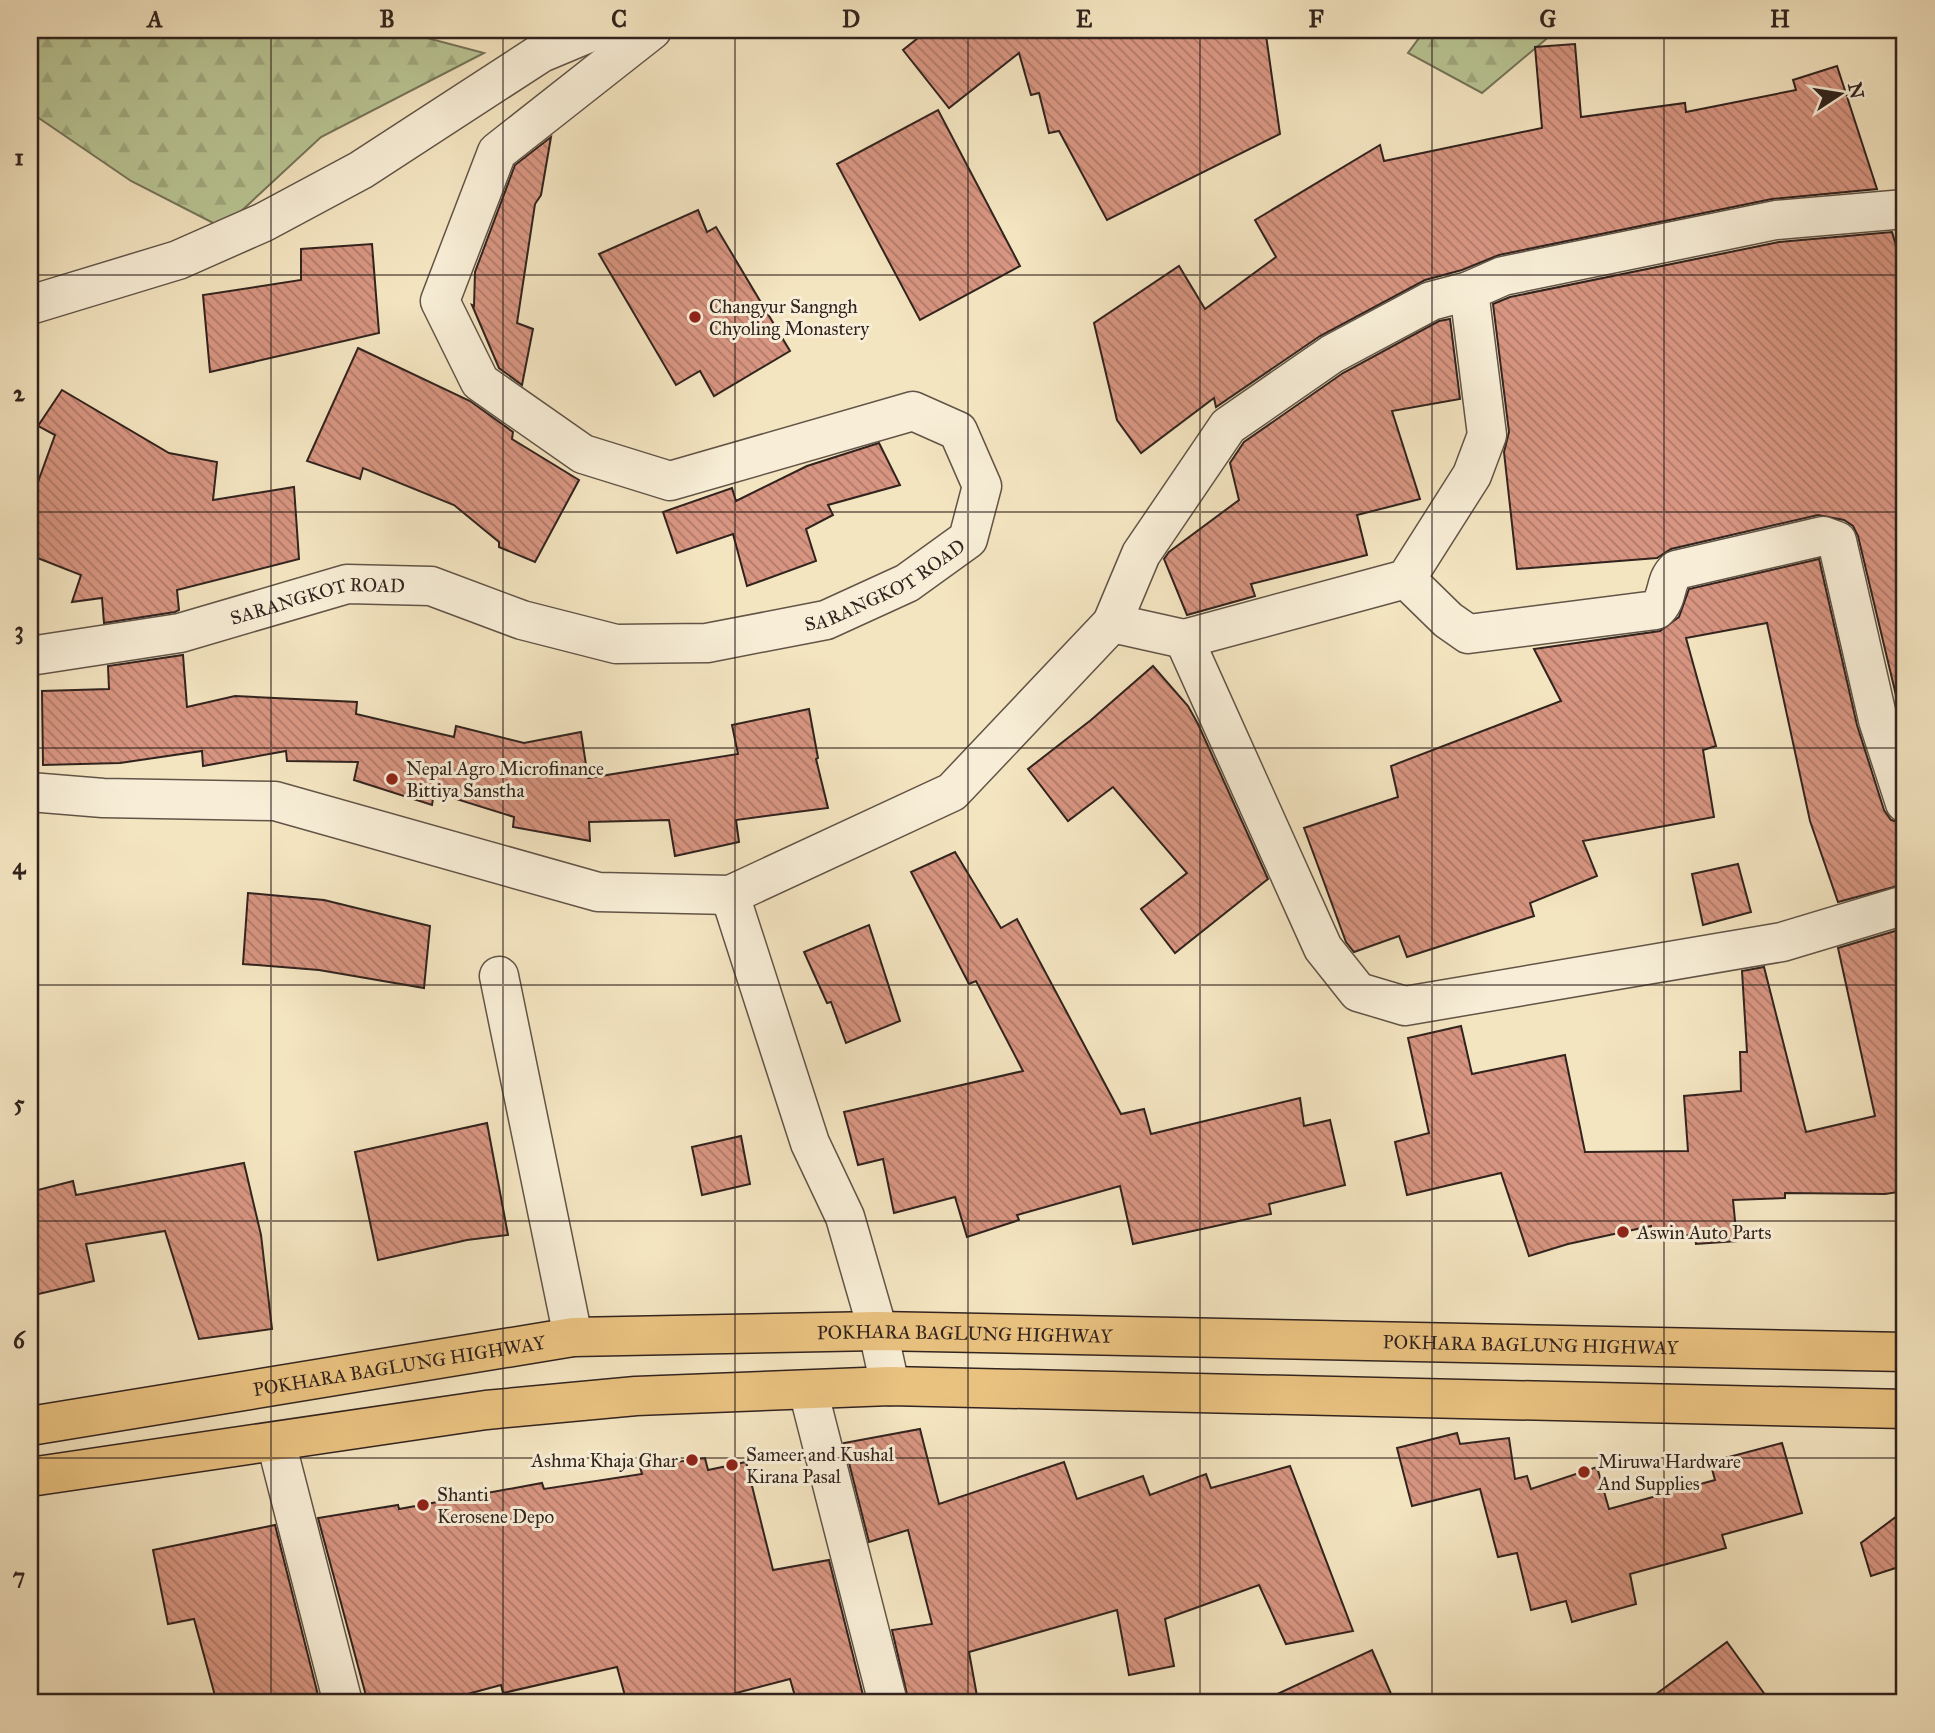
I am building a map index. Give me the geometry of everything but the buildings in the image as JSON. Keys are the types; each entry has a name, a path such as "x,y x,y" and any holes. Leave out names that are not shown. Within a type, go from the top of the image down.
{"highway":[{"name":"POKHARA BAGLUNG HIGHWAY","path":"30,1426 573,1337 878,1331 1905,1352"},
{"path":"30,1477 486,1410 636,1396 890,1386 1905,1409"}],"street":[{"path":"30,305 178,260 264,222 361,170 541,53 596,30"},
{"name":"SARANGKOT ROAD","path":"30,656 180,633 347,584 431,586 522,620 616,644 707,643 826,620 907,583 968,539 982,486 958,431 913,411 670,481 583,454 480,382 440,301 497,152 652,30"},
{"path":"30,792 103,798 275,801 597,892 730,895 952,792 1112,623 1141,554 1228,426 1332,354 1432,301 1469,291 1503,276 1776,220 1905,209"},
{"path":"1112,623 1184,639 1406,579 1472,475 1487,435 1469,291"},
{"path":"1406,579 1448,620 1468,634 1656,610 1663,604 1669,576 1676,570 1823,536 1838,541 1878,720 1905,803"},
{"path":"1184,639 1323,948 1358,992 1405,1006 1782,942 1905,905"},
{"path":"730,895 810,1143 845,1217 878,1331 890,1386"},
{"path":"499,976 573,1337"},
{"path":"808,1390 888,1703"},
{"path":"276,1442 344,1703"}],"green space":[{"path":"30,30 397,30 484,53 321,137 223,228 131,181 30,112"},
{"path":"1425,30 1557,30 1482,93 1408,53"}],"place":[{"name":"Changyur Sangngh Chyoling Monastery","path":"695,317"},
{"name":"Nepal Agro Microfinance Bittiya Sanstha","path":"392,779"},
{"name":"Aswin Auto Parts","path":"1623,1232"},
{"name":"Ashma Khaja Ghar","path":"692,1460"},
{"name":"Sameer and Kushal Kirana Pasal","path":"732,1465"},
{"name":"Miruwa Hardware And Supplies","path":"1584,1472"},
{"name":"Shanti Kerosene Depo","path":"423,1505"}]}
